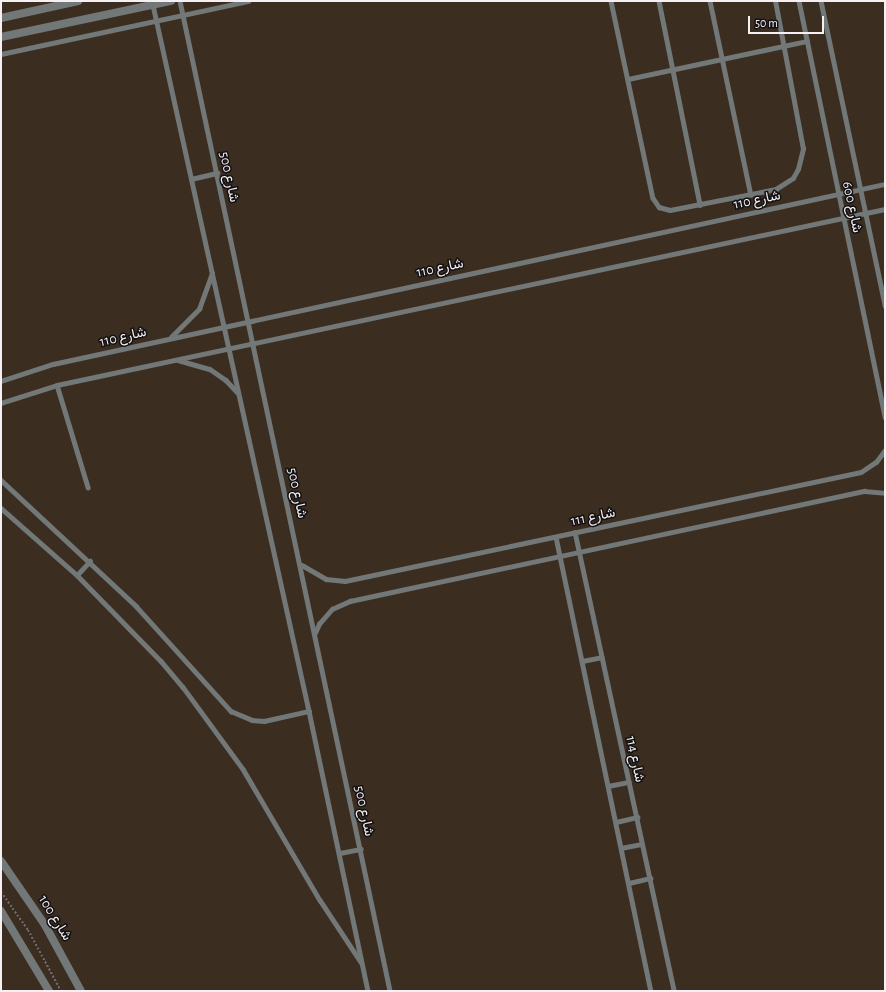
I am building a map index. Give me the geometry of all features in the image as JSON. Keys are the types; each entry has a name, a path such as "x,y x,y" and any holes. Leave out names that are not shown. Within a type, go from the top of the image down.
{"street":[{"path":"1,18 78,1"},
{"path":"1,37 171,1"},
{"name":"شارع 100","path":"1,861 45,924 81,991"},
{"path":"1,911 48,991"}],"lane":[{"name":"شارع 500","path":"180,1 316,633 390,991"},
{"path":"1,54 248,1"},
{"path":"611,1 654,202 666,210 751,195 776,189 785,184 796,173 802,160 803,149 775,1"},
{"path":"659,1 700,204"},
{"path":"710,1 751,195"},
{"name":"شارع 600","path":"799,1 885,417"},
{"name":"شارع 600","path":"821,1 885,306"},
{"path":"153,5 230,348 340,853 368,991"},
{"path":"628,78 807,41"},
{"path":"191,179 217,173"},
{"name":"شارع 110","path":"1,381 39,368 170,338 885,184"},
{"path":"1,403 56,385 885,209"},
{"path":"170,338 186,325 199,309 207,291 212,271"},
{"path":"172,360 192,362 210,369 226,380 240,395"},
{"path":"56,385 88,487"},
{"name":"شارع 111","path":"301,564 326,579 346,581 861,472 876,462 885,450"},
{"path":"1,480 90,561 141,611 230,711 252,720 264,721 309,711"},
{"path":"316,633 329,613 350,601 864,491 885,493"},
{"path":"1,508 77,575 161,661 204,714 257,791 320,900 363,964"},
{"name":"شارع 114","path":"575,532 674,991"},
{"path":"556,536 651,991"},
{"path":"77,575 90,561"},
{"path":"582,661 602,657"},
{"path":"608,786 629,782"},
{"path":"616,822 637,817"},
{"path":"621,848 642,844"},
{"path":"340,853 360,849"},
{"path":"629,883 650,878"}],"path":[{"path":"1,892 28,930 61,991"}],"shaded area":[{"path":"1,1 885,1 885,991 1,991"}]}
